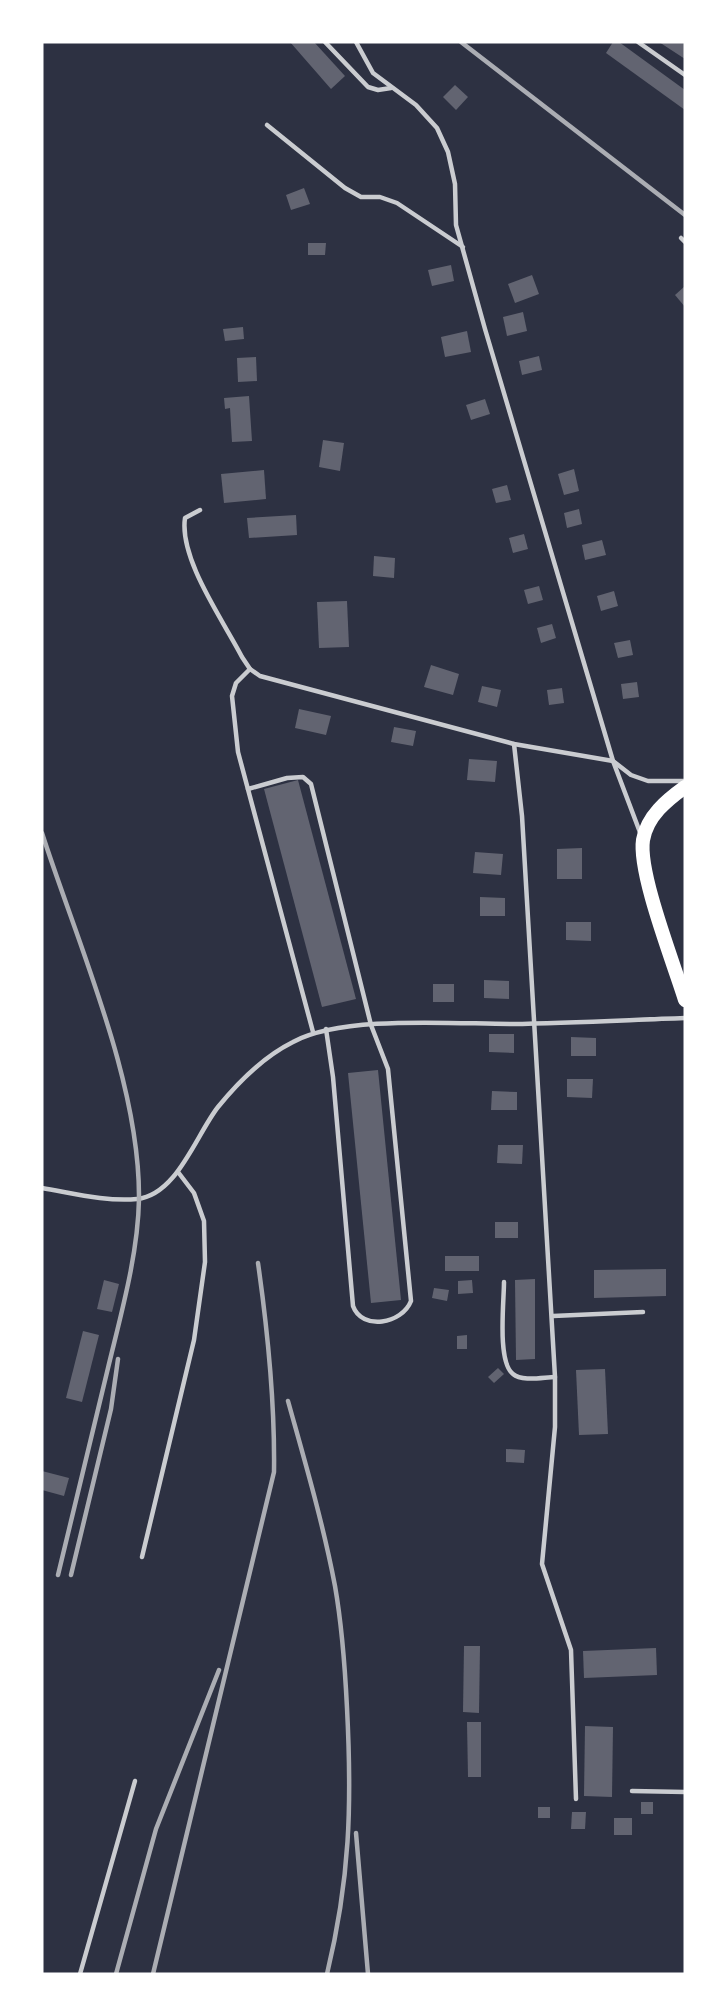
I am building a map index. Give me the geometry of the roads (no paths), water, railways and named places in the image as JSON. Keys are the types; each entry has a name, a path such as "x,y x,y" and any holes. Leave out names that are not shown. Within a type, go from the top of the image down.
{"main road":[{"path":"685,787 666,800 650,821 643,840 645,871 685,1000"}],"lane":[{"path":"325,42 368,87 378,90 391,88"},
{"path":"356,42 373,74 417,105 437,128 448,152 455,184 456,225 613,761 643,840"},
{"path":"638,42 685,75"},
{"path":"267,125 345,188 361,197 380,197 397,203 463,247"},
{"path":"200,510 185,518 183,533 206,589 250,669 260,676 514,744 613,761 631,775 648,781 685,781"},
{"path":"250,669 236,683 232,696 237,742 313,1032"},
{"path":"514,744 522,816 532,1023 553,1316 555,1427 542,1564 571,1650 576,1799"},
{"path":"248,789 287,778 303,777 311,784 370,1025 388,1070 411,1301 406,1312 397,1319 365,1321 356,1315 352,1306 333,1077 326,1029"},
{"path":"42,1188 112,1198 139,1199 162,1188 178,1172 190,1148 217,1108 238,1085 275,1052 313,1032 370,1025 685,1018"},
{"path":"142,1557 194,1340 205,1262 204,1221 194,1193 178,1172"},
{"path":"504,1282 506,1364 514,1376 522,1378 555,1377"},
{"path":"553,1316 643,1311"},
{"path":"80,1974 135,1781"},
{"path":"632,1791 685,1792"}],"railway":[{"path":"461,42 685,215"},
{"path":"42,833 89,967 118,1061 137,1154 139,1199 136,1241 128,1284 58,1575"},
{"path":"153,1974 274,1472 270,1367 258,1263"},
{"path":"71,1575 111,1409 118,1359"},
{"path":"288,1401 330,1562 343,1647 349,1743 348,1842 341,1906 327,1974"},
{"path":"116,1974 156,1829 219,1670"},
{"path":"356,1833 368,1974"}]}
